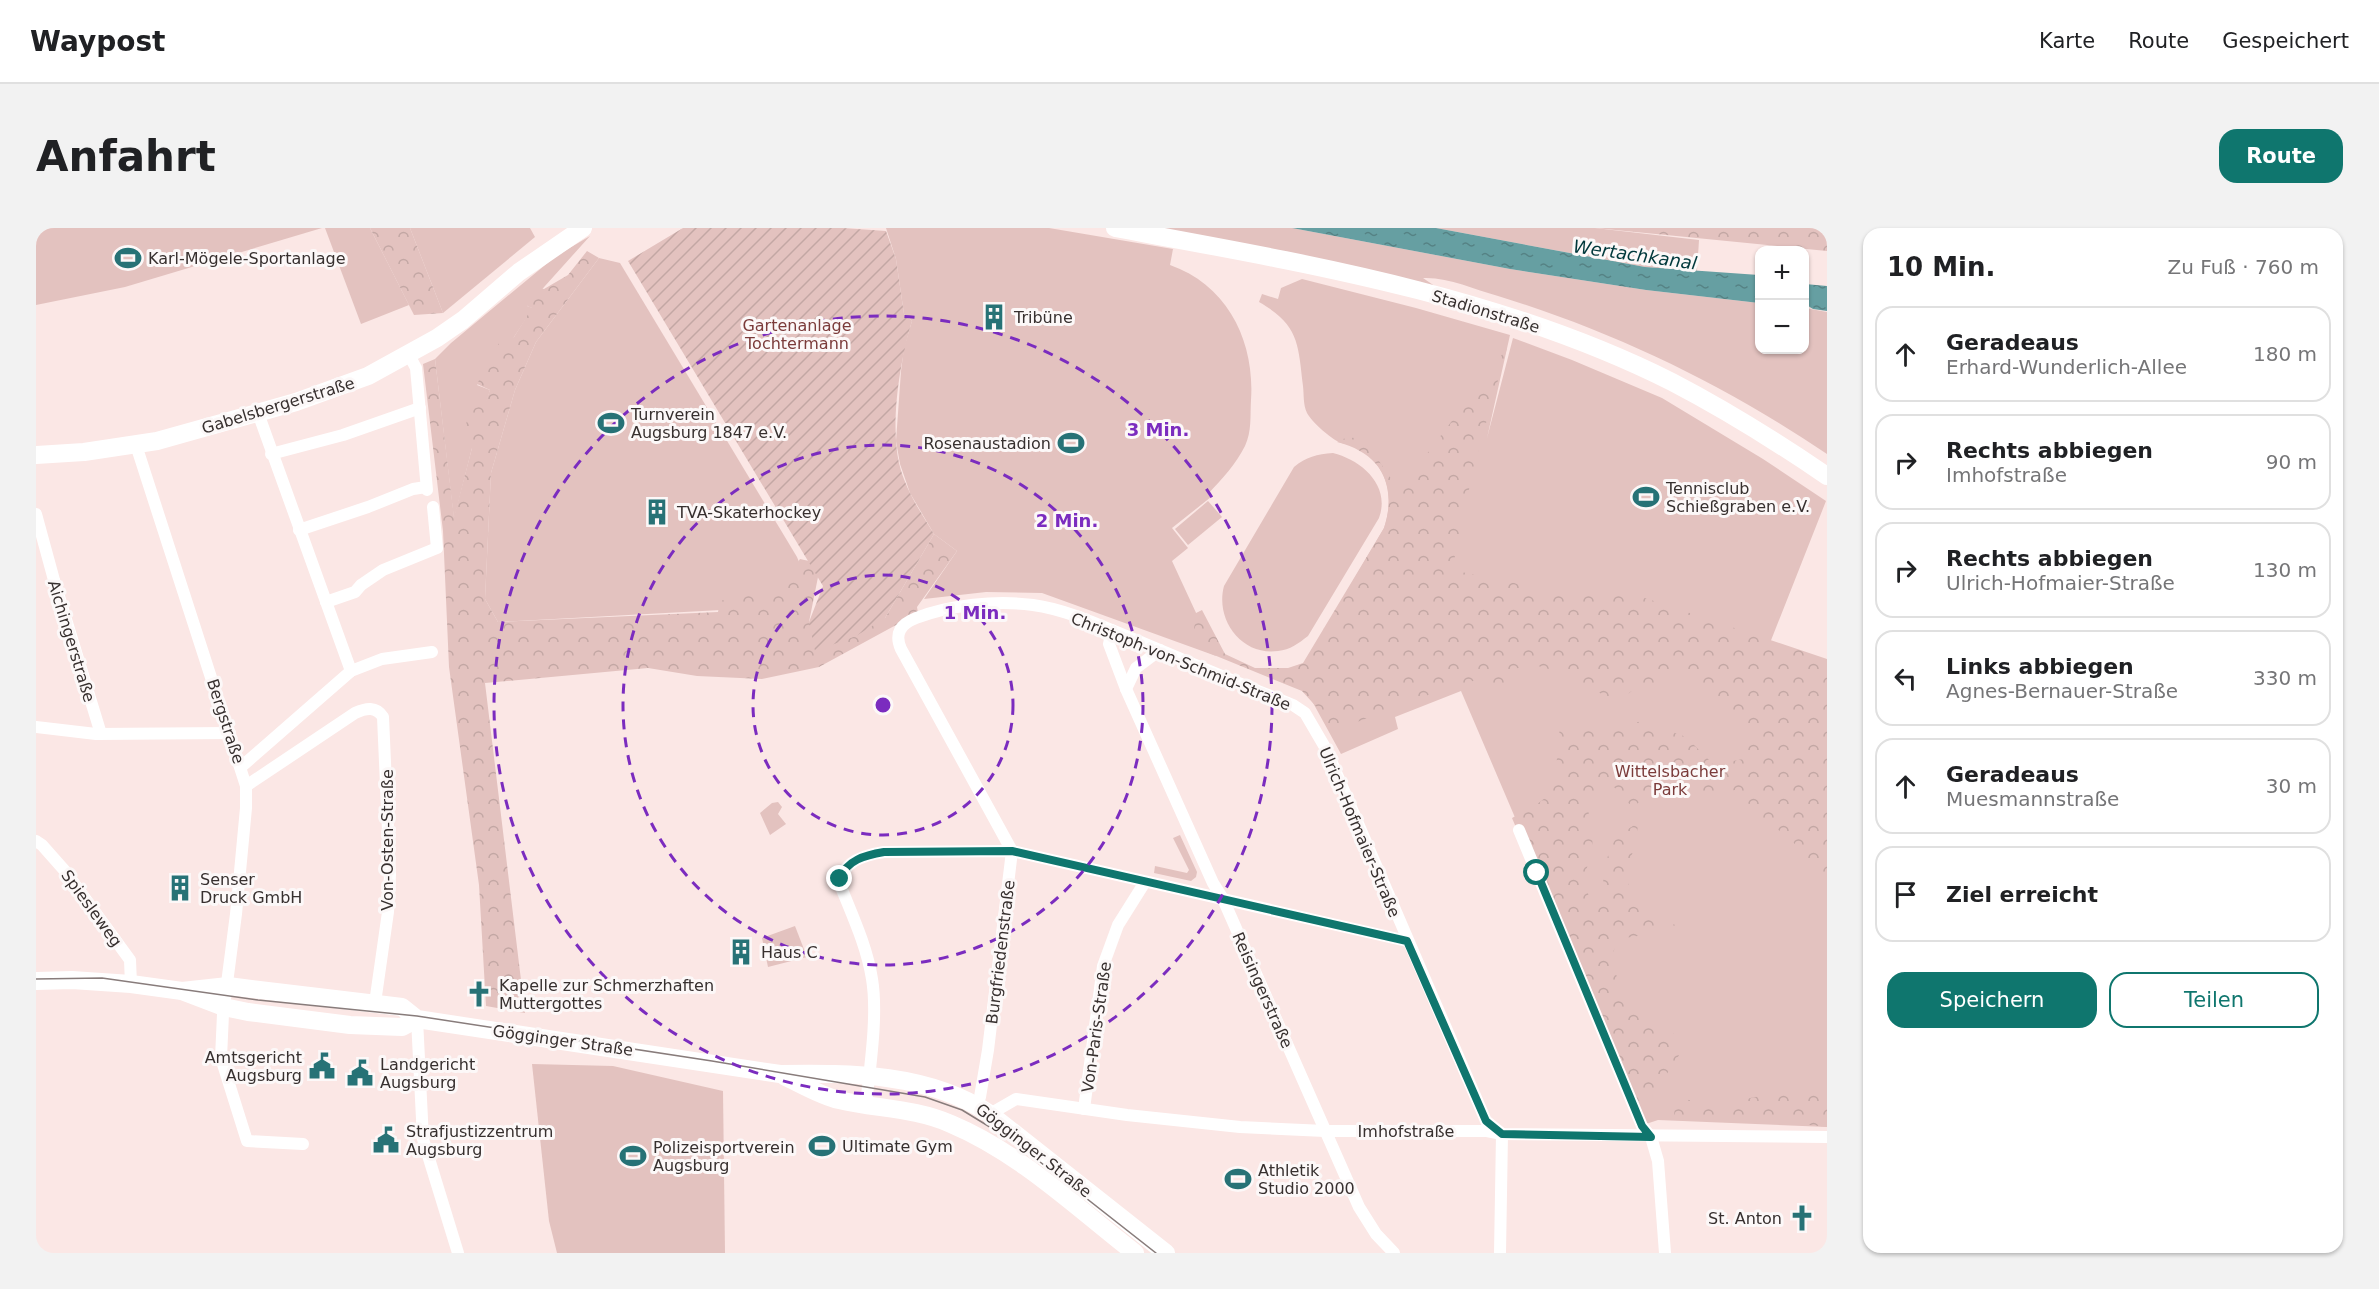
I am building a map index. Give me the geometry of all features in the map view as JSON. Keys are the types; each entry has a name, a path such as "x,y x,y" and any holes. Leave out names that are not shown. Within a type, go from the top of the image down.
{"main road":[{"name":"Gabelsbergerstraße","path":"36,455 136,445 322,394 377,372 409,355 464,320 519,272 583,228"},
{"name":"Stadionstraße","path":"1115,228 1361,276 1525,322 1590,345 1670,381 1736,416 1827,476"},
{"name":"Gögginger Straße","path":"36,981 72,980 131,984 182,991 224,1007 350,1025 402,1027 417,1018"},
{"name":"Gögginger Straße","path":"182,991 228,986 402,1006 417,1018 780,1074 836,1073 922,1084 944,1090 983,1109 1166,1253"},
{"name":"Gögginger Straße","path":"780,1074 838,1100 909,1110 949,1123 997,1148 1135,1253"}],"street":[{"path":"298,530 368,507 412,489 427,488 416,369 409,355"},
{"path":"272,454 343,435 420,408"},
{"path":"258,413 298,530 351,671"},
{"name":"Bergstraße","path":"136,445 246,786 237,914 224,1007"},
{"path":"326,602 355,592 383,570 437,548 433,507"},
{"name":"Aichingerstraße","path":"36,514 101,734"},
{"name":"Christoph-von-Schmid-Straße","path":"1012,851 899,646 900,628 908,621 963,607 992,604 1041,607 1112,630 1293,705 1305,713"},
{"name":"Reisingerstraße","path":"1112,630 1109,644 1126,689 1213,883 1223,899 1325,1131 1367,1221 1394,1253"},
{"path":"1126,689 1136,668 1161,650"},
{"path":"241,767 351,671 382,659 432,652"},
{"name":"Von-Osten-Straße","path":"246,786 355,713 367,709 381,713 385,726 390,875 388,912 375,1003"},
{"name":"Ulrich-Hofmaier-Straße","path":"1305,713 1326,749 1486,1121 1502,1134"},
{"path":"36,727 101,734 230,734"},
{"path":"1519,830 1642,1126 1651,1137 1658,1161 1665,1253"},
{"name":"Spiesleweg","path":"36,841 65,871 130,960 131,984"},
{"path":"866,1104 873,1022 872,976 840,879 843,872 857,860 868,855 884,852 1012,851 1407,941"},
{"name":"Burgfriedenstraße","path":"983,1109 980,1097 988,1050 1012,851"},
{"name":"Von-Paris-Straße","path":"1084,1109 1103,966 1118,925 1145,882"},
{"path":"224,1007 221,1058 248,1141 303,1144"},
{"path":"417,1018 423,1139 458,1253"},
{"name":"Imhofstraße","path":"983,1109 1016,1099 1240,1127 1325,1131 1487,1131 1502,1134 1651,1137 1827,1137"},
{"path":"1500,1253 1502,1134"}],"green space":[{"name":"Karl-Mögele-Sportanlage","path":"36,228 322,228 125,287 36,305"},
{"path":"325,228 370,228 409,305 361,324"},
{"path":"370,228 410,228 443,313 414,315"},
{"path":"410,228 530,228 535,237 443,313"},
{"name":"Gartenanlage Tochtermann","path":"683,228 843,228 886,231 896,259 904,314 912,321 898,392 896,447 909,491 934,534 885,618 856,636 815,651 809,622 823,586 628,261"},
{"name":"Rosenaustadion","path":"886,228 1049,228 1173,249 1170,265 1208,286 1222,301 1234,318 1248,357 1251,378 1249,435 1237,459 1208,494 1211,497 1172,528 1188,548 1172,561 1216,656 1042,593 986,592 924,599 957,551 934,534 910,493 900,464 896,441 901,371 904,348 912,321 904,314 896,259"},
{"path":"1115,228 1292,228 1510,269 1646,290 1755,303 1755,354 1809,354 1809,309 1827,312 1827,454 1709,383 1627,344 1542,310 1461,284 1442,279 1423,278 1442,291"},
{"path":"1436,228 1595,228 1699,240 1697,271 1645,267"},
{"path":"1595,228 1827,228 1827,251 1809,249 1809,246 1777,246"},
{"path":"590,236 527,306 533,308 477,385 490,390 454,519 435,359 451,343 556,256"},
{"path":"587,251 599,258 536,342 515,390 491,473 485,599 498,622 718,612 720,601 782,585 800,559 809,561 819,572 809,622 885,618 934,534 957,551 917,607 918,613 819,667 762,679 697,676 648,668 485,683 525,1013 486,1006 479,885 449,667 443,531 423,364 435,359 454,517 472,448 463,441 469,409 484,406 490,390 477,384 499,343 514,337 532,308 527,306 534,286 544,289 568,275"},
{"name":"Turnverein Augsburg 1847 e.V.","path":"599,258 620,263 797,557 805,577 721,610 498,622 485,599 491,473 515,390 536,342"},
{"name":"Wittelsbacher Park","path":"1302,279 1510,335 1487,438 1513,338 1662,398 1763,459 1826,501 1768,648 1827,668 1827,1127 1658,1120 1646,1124 1461,691 1395,717 1398,729 1341,754 1300,679 1320,637 1384,528 1389,504 1386,481 1374,461 1354,447 1333,439 1309,417 1305,407 1300,358 1294,336 1282,319 1259,302 1262,294 1278,299 1281,288"},
{"path":"1507,348 1474,466 1452,570 1562,593 1624,591 1827,659 1827,882 1788,836 1758,817 1738,789 1712,797 1661,782 1647,797 1632,807 1613,786 1588,810 1593,833 1592,849 1585,875 1593,908 1601,892 1608,856 1615,840 1639,822 1627,878 1633,906 1684,929 1618,939 1609,963 1636,1008 1687,1043 1638,1118 1512,818 1538,804 1549,792 1555,775 1560,728 1606,730 1642,721 1686,737 1714,765 1743,759 1746,721 1688,670 1644,688 1636,687 1627,695 1613,701 1570,675 1538,666 1510,669 1503,686 1476,680 1428,695 1331,732 1321,712 1302,691 1192,646 1196,613 1202,610 1225,654 1255,668 1288,668 1303,663 1384,528 1388,512 1387,485 1375,463 1365,454 1337,442 1342,439 1360,437 1398,489"},
{"path":"1333,453 1354,461 1371,476 1381,495 1382,506 1379,518 1308,636 1294,646 1278,651 1253,648 1234,633 1227,622 1223,611 1224,586 1294,467 1312,457"},
{"path":"1208,501 1222,517 1188,545 1175,529"},
{"path":"778,802 782,807 778,814 786,824 770,835 760,813 772,803"},
{"path":"1180,835 1197,872 1196,877 1191,881 1154,873 1155,866 1187,873 1189,870 1173,838"},
{"path":"795,926 807,957 768,967 762,938"},
{"name":"Polizeisportverein Augsburg","path":"532,1064 613,1066 723,1091 725,1253 557,1253 549,1221"},
{"path":"1827,1092 1827,1127 1751,1118 1674,1120 1675,1098 1725,1105 1754,1097"}],"water":[{"path":"1292,228 1436,228 1645,267 1755,275 1755,303 1646,290 1510,269"},
{"path":"1809,284 1827,286 1827,311 1809,306"}],"tram line":[{"path":"36,979 102,978 258,1000 417,1016 712,1061 925,1097 962,1110 1016,1143 1156,1253"}],"place":[{"name":"Karl-Mögele-Sportanlage","path":"128,258"},
{"name":"Tribüne","path":"994,317"},
{"name":"Turnverein Augsburg 1847 e.V.","path":"611,423"},
{"name":"Rosenaustadion","path":"1071,443"},
{"name":"Tennisclub Schießgraben e.V.","path":"1646,497"},
{"name":"TVA-Skaterhockey","path":"657,512"},
{"name":"Senser Druck GmbH","path":"180,888"},
{"name":"Haus C","path":"741,952"},
{"name":"Kapelle zur Schmerzhaften Muttergottes","path":"479,994"},
{"name":"Amtsgericht Augsburg","path":"322,1066"},
{"name":"Landgericht Augsburg","path":"360,1073"},
{"name":"Strafjustizzentrum Augsburg","path":"386,1140"},
{"name":"Ultimate Gym","path":"822,1146"},
{"name":"Polizeisportverein Augsburg","path":"633,1156"},
{"name":"Athletik Studio 2000","path":"1238,1179"},
{"name":"St. Anton","path":"1802,1218"}],"route":[{"path":"840,879 849,865 857,860 884,852 1012,851 1407,941 1486,1121 1502,1134 1651,1137 1642,1126 1537,873"}],"water label":[{"name":"Wertachkanal","path":"1635,255"}]}
